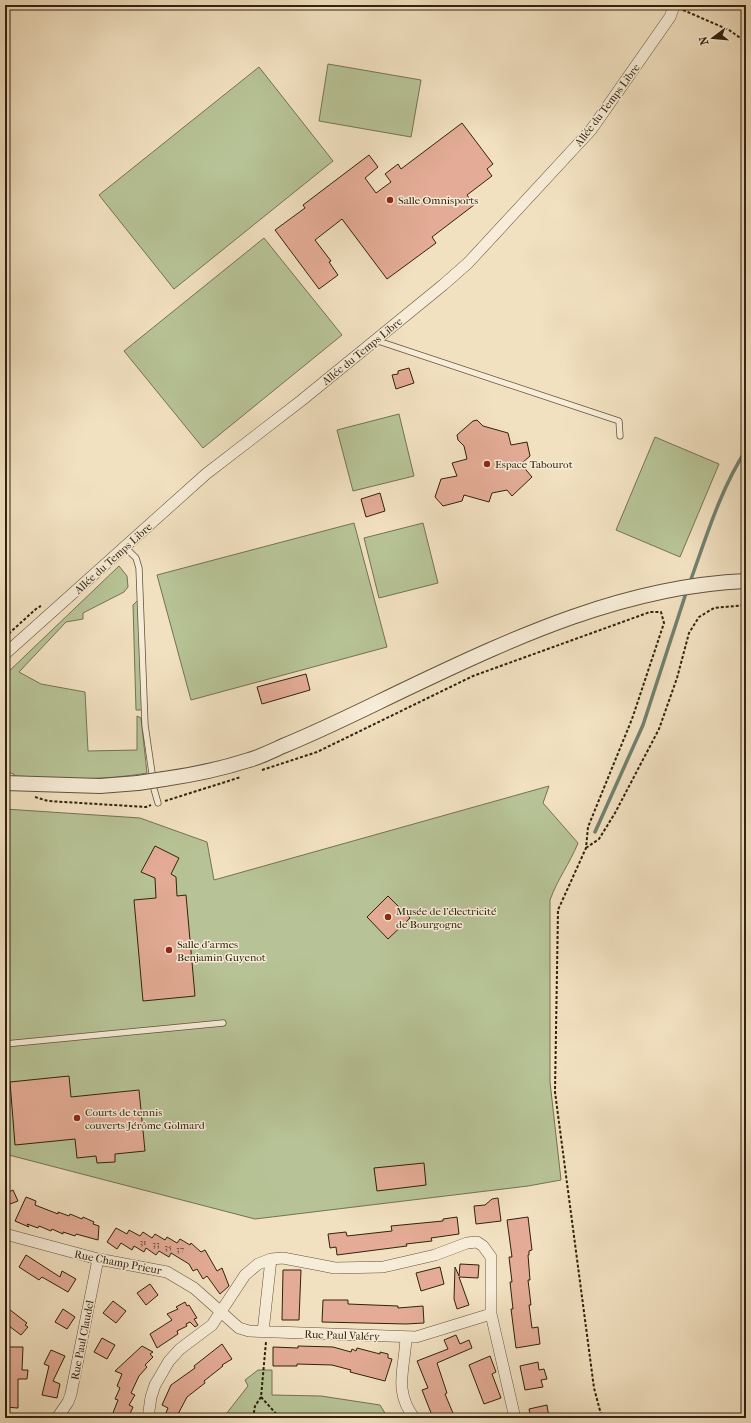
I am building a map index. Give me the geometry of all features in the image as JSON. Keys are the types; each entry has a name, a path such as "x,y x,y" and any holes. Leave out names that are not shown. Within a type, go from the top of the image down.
{"street":[{"name":"Allée du Temps Libre","path":"5,654 126,548 206,474 375,340 468,262 591,130 670,17 674,6"},
{"path":"5,783 100,786 138,783 249,760 313,734 411,686 555,622 596,608 674,590 701,585 746,581"},
{"name":"Rue Champ Prieur","path":"5,1234 98,1259 167,1272 194,1288 239,1328 265,1332"},
{"path":"148,1418 153,1391 165,1365 180,1349 212,1325 249,1270 258,1264 271,1259 289,1258 335,1268 383,1267 414,1261 467,1243 477,1242 486,1248 491,1257 491,1314 515,1418"},
{"name":"Rue Paul Claudel","path":"57,1418 68,1402 71,1394 98,1259"},
{"path":"265,1332 271,1259"},
{"name":"Rue Paul Valéry","path":"265,1332 416,1337 491,1314"},
{"path":"406,1337 401,1390 408,1410 414,1418"}],"lane":[{"path":"375,340 619,421 620,436"},
{"path":"126,548 136,558 139,568 145,725 156,780 158,803"},
{"path":"5,1044 223,1023"}],"path":[{"path":"674,6 729,30 746,42"},
{"path":"586,848 600,839 659,729 677,678 689,633 699,617 714,608 728,605 746,605"},
{"path":"602,1418 594,1388 555,1092 558,910 586,848 588,827 632,719 664,623 661,612"},
{"path":"253,1418 255,1406 261,1397 265,1332"},
{"path":"261,1397 280,1418"}],"green space":[{"path":"328,64 421,80 411,137 319,121"},
{"path":"259,67 333,161 174,289 99,195"},
{"path":"264,238 342,335 203,448 124,351"},
{"path":"399,414 414,476 353,491 337,430"},
{"path":"655,437 719,464 680,557 616,530"},
{"path":"354,523 387,647 191,700 157,575"},
{"path":"423,523 438,583 379,598 364,538"},
{"path":"119,566 127,576 128,587 124,592 83,613 83,619 66,622 19,672 41,684 85,692 88,751 137,750 137,716 141,718 147,773 130,776 81,779 14,776 14,774 5,772 5,675"},
{"path":"139,599 146,710 136,710 133,605"},
{"path":"549,786 543,803 578,843 556,885 550,900 550,1082 561,1180 528,1186 255,1219 5,1154 5,809 140,818 207,842 214,880"},
{"path":"258,1370 272,1370 272,1395 321,1396 380,1405 388,1418 223,1418 248,1386 245,1380"}],"building":[{"name":"Salle Omnisports","path":"462,123 493,164 487,169 492,176 467,195 474,205 432,237 436,243 387,279 342,219 315,240 331,261 329,262 338,275 319,289 275,230 305,208 303,205 369,155 378,167 365,178 376,193 391,182 385,174 398,164 401,169"},
{"path":"409,368 414,383 396,389 392,375 398,374 398,371"},
{"name":"Espace Tabourot","path":"477,420 483,426 508,433 511,445 527,442 530,456 521,464 532,477 512,496 507,490 492,493 489,502 464,495 462,501 443,506 435,497 441,479 457,476 452,463 467,459 464,446 458,440 457,435 473,421"},
{"path":"380,493 385,511 366,517 361,499"},
{"path":"306,674 310,690 262,704 257,687"},
{"path":"155,846 179,858 171,874 176,877 177,896 186,895 195,996 143,1001 134,900 156,898 155,878 141,872"},
{"name":"Musée de l'électricité de Bourgogne","path":"388,896 410,918 388,939 367,917"},
{"name":"Courts de tennis couverts Jérôme Golmard","path":"69,1076 71,1097 139,1090 145,1151 115,1154 115,1162 97,1163 96,1156 77,1158 75,1139 15,1145 10,1082"},
{"path":"424,1163 426,1185 377,1191 374,1168"},
{"path":"13,1190 18,1201 5,1206 5,1194"},
{"path":"26,1197 36,1201 35,1205 58,1214 58,1212 69,1216 70,1214 82,1219 83,1217 94,1222 93,1224 99,1226 98,1240 76,1234 75,1236 63,1232 63,1234 52,1229 51,1231 39,1226 38,1228 27,1224 29,1227 15,1221"},
{"path":"498,1198 501,1221 476,1224 474,1206 485,1205 492,1199"},
{"path":"457,1217 459,1234 431,1238 432,1241 406,1244 407,1246 337,1255 336,1247 330,1248 328,1234 346,1232 347,1236 392,1231 391,1226 443,1221 443,1219"},
{"path":"528,1217 532,1250 529,1251 528,1255 530,1280 528,1280 531,1305 529,1305 532,1328 538,1327 540,1344 516,1348 511,1309 513,1309 510,1282 512,1282 509,1257 512,1257 507,1220"},
{"path":"116,1228 127,1234 129,1230 140,1236 143,1232 152,1238 155,1234 165,1240 167,1237 177,1243 180,1239 190,1245 191,1243 201,1252 205,1250 217,1271 222,1268 229,1286 220,1294 207,1276 203,1279 197,1269 193,1271 189,1264 171,1253 169,1257 159,1251 156,1255 146,1248 144,1252 134,1246 132,1250 121,1243 117,1249 107,1242"},
{"path":"26,1255 60,1277 62,1271 76,1279 68,1292 42,1277 39,1280 19,1267"},
{"path":"460,1264 479,1265 478,1278 459,1277 469,1305 457,1309 454,1299 455,1267 459,1276"},
{"path":"440,1267 444,1284 421,1291 416,1273"},
{"path":"283,1270 301,1270 299,1320 282,1320"},
{"path":"150,1284 158,1295 146,1305 137,1293"},
{"path":"323,1300 348,1300 348,1304 398,1306 398,1308 423,1306 424,1323 322,1322"},
{"path":"113,1301 126,1311 116,1323 103,1313"},
{"path":"185,1302 187,1306 189,1305 197,1318 194,1319 198,1325 195,1327 190,1322 186,1324 187,1326 177,1331 178,1334 157,1348 150,1334 172,1320 167,1314 178,1309 176,1307"},
{"path":"5,1306 27,1323 25,1325 28,1327 21,1335 5,1323"},
{"path":"63,1309 75,1317 67,1329 55,1322"},
{"path":"456,1335 460,1344 469,1340 472,1348 437,1363 447,1393 445,1394 455,1418 433,1418 422,1390 428,1388 417,1361 448,1349 444,1340"},
{"path":"102,1338 115,1345 107,1359 94,1352"},
{"path":"222,1344 232,1359 222,1365 223,1366 204,1381 205,1383 187,1397 176,1418 164,1418 168,1408 162,1405 171,1385 195,1368 194,1366"},
{"path":"142,1346 153,1352 150,1354 153,1357 145,1365 147,1367 139,1376 131,1393 135,1395 129,1405 133,1407 128,1418 111,1418 118,1400 115,1399 120,1388 117,1386 122,1374 115,1371"},
{"path":"298,1346 333,1347 351,1352 352,1349 356,1351 357,1348 380,1354 380,1352 388,1354 388,1358 392,1359 385,1381 350,1372 351,1370 332,1365 297,1364 297,1366 273,1366 273,1347 298,1348"},
{"path":"9,1347 23,1347 22,1370 28,1370 27,1379 18,1379 18,1408 5,1407 5,1392 8,1392"},
{"path":"51,1350 65,1356 53,1381 60,1384 57,1398 42,1395 49,1366 44,1364"},
{"path":"490,1356 496,1372 492,1374 501,1398 484,1404 469,1365"},
{"path":"538,1362 539,1370 544,1369 547,1379 541,1380 543,1387 525,1390 520,1366"},
{"path":"547,1405 549,1418 531,1418 529,1409"}],"waterway":[{"path":"690,582 721,498 746,450"},
{"path":"595,832 643,725 687,590"}],"place":[{"name":"Salle Omnisports","path":"390,200"},
{"name":"Espace Tabourot","path":"487,464"},
{"name":"Musée de l'électricité de Bourgogne","path":"388,917"},
{"name":"Salle d'armes Benjamin Guyenot","path":"169,950"},
{"name":"Courts de tennis couverts Jérôme Golmard","path":"77,1118"}]}
